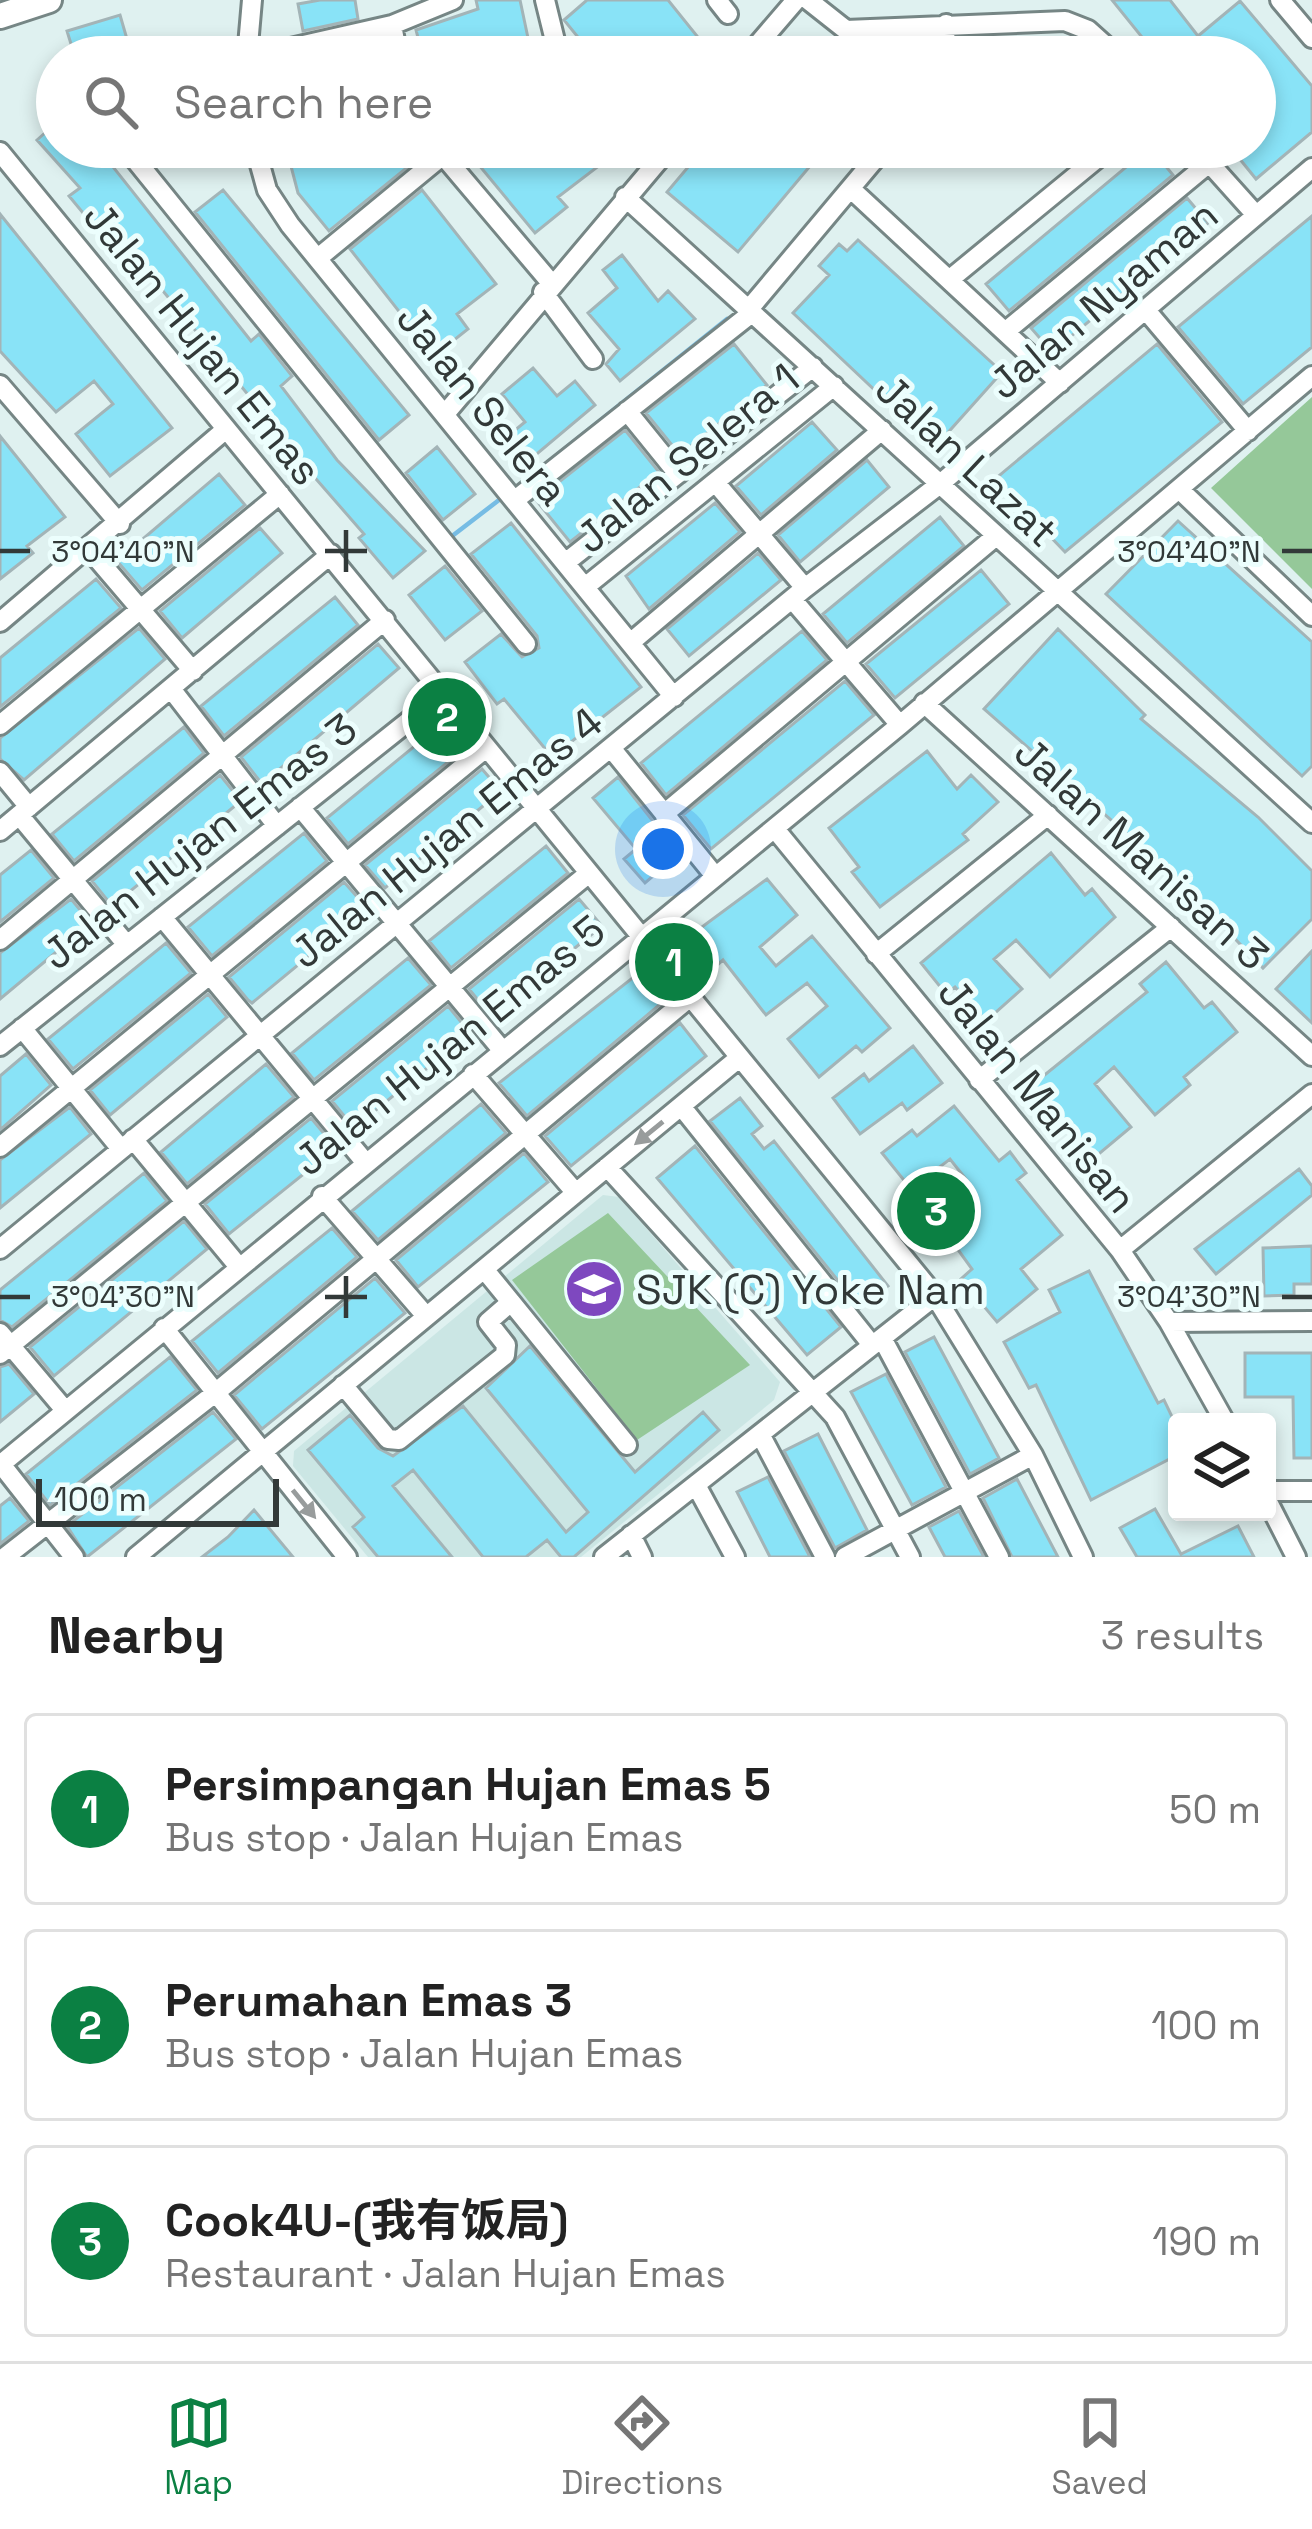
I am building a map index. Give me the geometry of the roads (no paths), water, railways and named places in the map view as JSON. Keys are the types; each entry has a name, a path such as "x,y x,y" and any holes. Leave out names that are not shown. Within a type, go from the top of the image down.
{"main road":[{"path":"0,16 49,0"}],"street":[{"path":"250,36 252,0"},
{"path":"343,36 392,25 453,0"},
{"path":"545,0 554,36"},
{"path":"765,36 796,0"},
{"path":"808,0 843,29 1065,21 1095,36"},
{"path":"1280,0 1312,38"},
{"path":"945,36 946,24"},
{"path":"392,25 394,36"},
{"name":"Jalan Hujan Emas","path":"0,152 935,1296 1033,1455 1083,1557"},
{"path":"142,168 526,644"},
{"name":"Jalan Selera","path":"261,168 267,190 318,258 674,697"},
{"path":"318,258 420,168"},
{"path":"452,168 547,288 593,359"},
{"path":"445,414 651,168"},
{"path":"515,500 751,311 868,168"},
{"path":"949,280 1086,168"},
{"path":"1005,332 1203,168"},
{"path":"1214,168 1256,215"},
{"name":"Jalan Nyaman","path":"940,484 1312,168"},
{"path":"850,189 1060,383"},
{"name":"Jalan Lazat","path":"626,197 1054,591 1308,813"},
{"path":"1145,309 1248,431"},
{"name":"Jalan Selera 1","path":"565,563 813,367"},
{"name":"Jalan Hujan Emas 5","path":"0,1465 638,936 775,829 1312,376"},
{"path":"0,385 120,524"},
{"name":"Jalan Selera 1","path":"585,586 834,386"},
{"path":"627,411 678,474"},
{"path":"4,610 120,524 225,430"},
{"path":"630,643 882,430"},
{"path":"715,482 760,533 846,662 900,725"},
{"name":"Jalan Hujan Emas 4","path":"0,1249 799,594 940,484"},
{"path":"1180,490 1312,616"},
{"path":"0,725 280,494"},
{"path":"664,814 996,536"},
{"path":"89,549 193,671"},
{"path":"0,831 331,554"},
{"path":"0,940 385,620"},
{"path":"172,690 278,826"},
{"name":"Jalan Hujan Emas 3","path":"0,1046 444,694"},
{"name":"Jalan Manisan 3","path":"924,703 1312,1056"},
{"path":"0,1147 486,748"},
{"path":"610,748 715,876"},
{"path":"0,772 72,879 127,945"},
{"path":"300,807 502,1050"},
{"path":"876,954 1048,815"},
{"name":"Jalan Manisan","path":"775,829 1120,1250 1169,1322 1220,1413"},
{"path":"64,1409 3,1344 184,1204 588,874"},
{"path":"163,917 365,1162"},
{"path":"979,1080 1171,927"},
{"path":"5,1557 214,1394 689,998"},
{"path":"22,1028 239,1267"},
{"path":"136,1557 739,1058"},
{"path":"473,1074 576,1193"},
{"path":"1120,1250 1312,1094"},
{"path":"681,1106 877,1341 999,1557"},
{"path":"608,1167 809,1395 835,1418 910,1557"},
{"path":"322,1196 426,1316"},
{"path":"484,1269 627,1445"},
{"path":"604,1557 935,1296"},
{"path":"343,1384 388,1439 399,1440 505,1355 506,1345 488,1322 511,1303"},
{"path":"1169,1322 1312,1321"},
{"path":"164,1328 347,1557"},
{"path":"760,1434 825,1557"},
{"path":"845,1557 1033,1455"},
{"path":"0,1465 74,1557"},
{"path":"696,1485 735,1557"},
{"path":"1276,1495 1312,1491"},
{"path":"1276,1515 1296,1557"},
{"path":"632,1535 642,1557"}],"waterway":[{"path":"517,487 727,319"},
{"path":"447,540 499,500"}],"place":[{"name":"Perumahan Emas 3","path":"447,717"},
{"name":"Persimpangan Hujan Emas 5","path":"674,962"},
{"name":"Cook4U-(我有饭局)","path":"936,1211"},
{"name":"SJK (C) Yoke Nam","path":"594,1289"}]}
